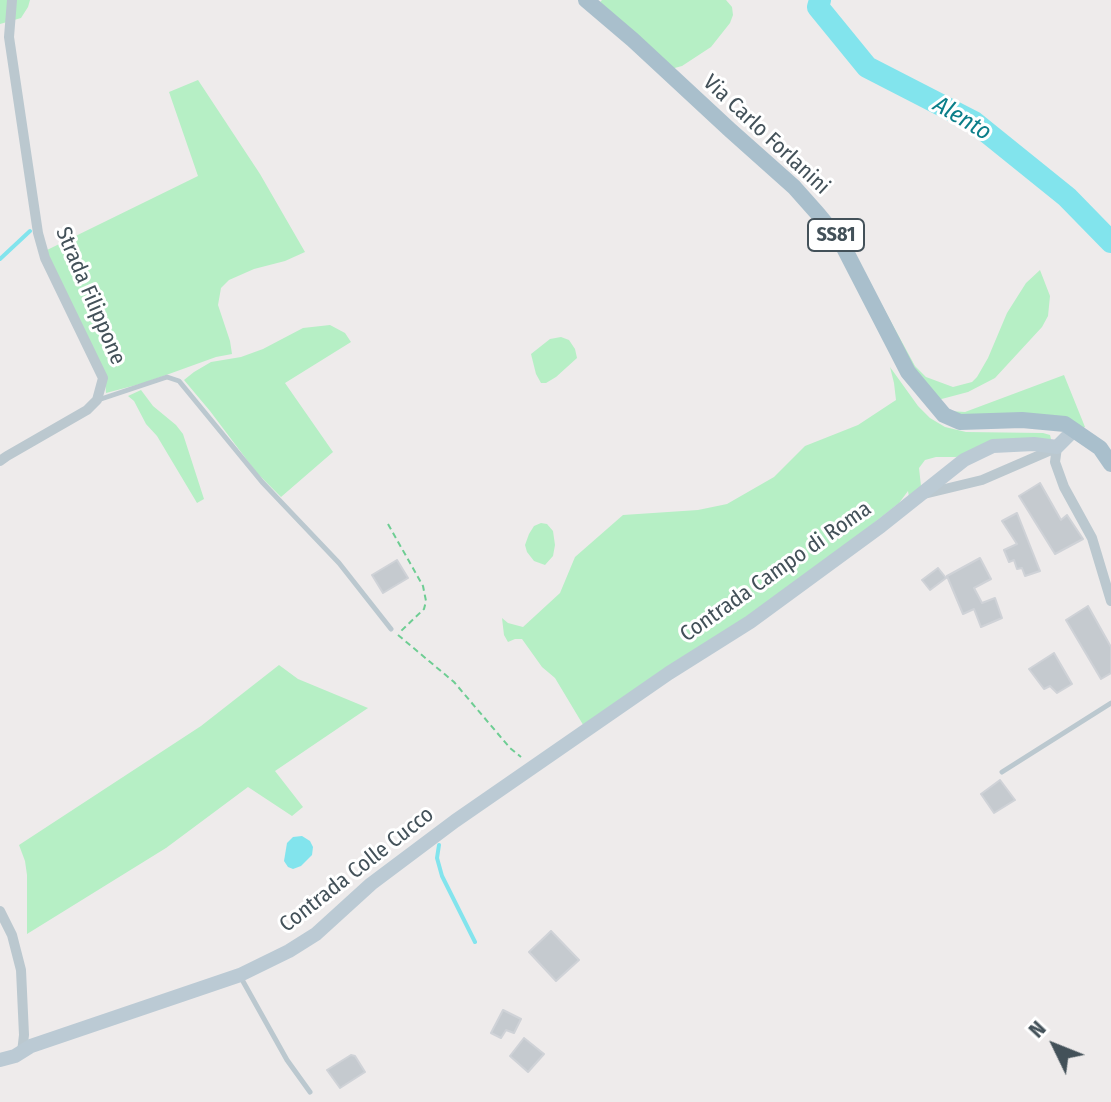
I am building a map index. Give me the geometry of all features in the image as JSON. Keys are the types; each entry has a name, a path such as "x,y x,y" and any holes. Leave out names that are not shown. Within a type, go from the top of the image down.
{"main road":[{"name":"Via Carlo Forlanini","path":"586,0 794,187 818,214 841,242 908,372 944,415 960,422 1022,420 1065,424 1074,430"},
{"name":"SS81","path":"1074,430 1100,448 1111,464"}],"street":[{"name":"Strada Filippone","path":"0,461 87,410 97,400 103,378 45,258 38,233 9,37 12,0"},
{"path":"917,496 982,480 1057,447 1074,430"},
{"name":"Contrada Campo di Roma","path":"530,769 669,673 750,622 881,526 964,460 993,446 1034,444 1057,447"},
{"path":"1057,447 1055,462 1064,487 1092,538 1111,601"},
{"name":"Contrada Colle Cucco","path":"22,1052 45,1041 240,975 289,951 316,934 371,884 530,769"},
{"path":"0,911 12,935 21,970 24,1035 22,1052 0,1060"}],"lane":[{"path":"97,400 167,377 179,381 262,482 339,563 391,629"},
{"path":"1002,772 1111,703"},
{"path":"240,975 287,1060 310,1092"}],"path":[{"path":"388,524 423,586 426,601 424,609 396,634 454,682 530,769"}],"green space":[{"path":"0,0 30,0 21,18 0,24"},
{"path":"602,0 726,0 732,7 733,15 711,47 682,66 671,69 599,3"},
{"path":"198,80 260,174 305,252 254,269 229,280 221,288 218,305 232,354 106,393 105,381 57,280 47,250 198,176 169,92"},
{"path":"1040,270 1050,296 1048,316 1042,327 995,378 968,392 934,401 911,367 877,296 915,366 926,377 953,387 972,382 977,377 1007,313 1026,283"},
{"path":"330,325 345,333 351,342 285,383 333,452 281,497 256,472 184,380 211,362 241,357 263,349 303,328"},
{"path":"561,337 569,340 577,358 556,377 541,383 531,354 550,339"},
{"path":"890,367 918,406 945,427 966,432 1043,433 1050,435 1051,439 925,460 919,468 921,486 909,497 908,491 899,503 845,546 753,614 585,728 555,678 542,667 522,639 508,642 502,618 523,627 560,593 575,557 623,515 698,510 727,504 774,477 805,446 858,425 896,400"},
{"path":"1064,375 1085,427 1080,430 1054,419 955,416 934,401 949,411 965,412"},
{"path":"141,390 183,434 204,499 197,503 157,436 128,396"},
{"path":"547,524 553,531 555,545 553,556 545,565 534,561 525,545 534,526"},
{"path":"279,665 298,679 368,708 275,771 303,807 292,816 248,787 166,848 27,934 27,875 19,845 201,726"}],"water":[{"path":"302,836 310,841 312,855 293,869 284,861 287,843 293,837"}],"building":[{"path":"1040,483 1061,520 1067,515 1083,539 1055,554 1019,496"},
{"path":"1017,513 1040,571 1025,576 1022,568 1017,569 1014,560 1009,562 1004,550 1017,544 1002,521"},
{"path":"980,558 991,579 974,588 982,603 995,598 1002,618 981,627 974,609 963,614 947,576"},
{"path":"397,560 408,578 383,593 372,575"},
{"path":"938,568 946,578 930,590 922,580"},
{"path":"1088,606 1111,647 1111,673 1101,679 1066,620"},
{"path":"1054,653 1072,684 1057,693 1050,686 1044,689 1029,669"},
{"path":"1000,780 1015,800 994,813 981,794"},
{"path":"551,931 579,960 556,981 529,952"},
{"path":"503,1010 521,1019 514,1033 506,1030 501,1038 491,1033"},
{"path":"524,1038 544,1054 528,1072 510,1056"},
{"path":"351,1055 355,1056 365,1072 340,1088 327,1070"}],"waterway":[{"name":"Alento","path":"820,0 818,7 867,67 974,122 1067,197 1111,242"},
{"path":"0,259 30,231"},
{"path":"439,845 437,858 442,876 475,942"}]}
